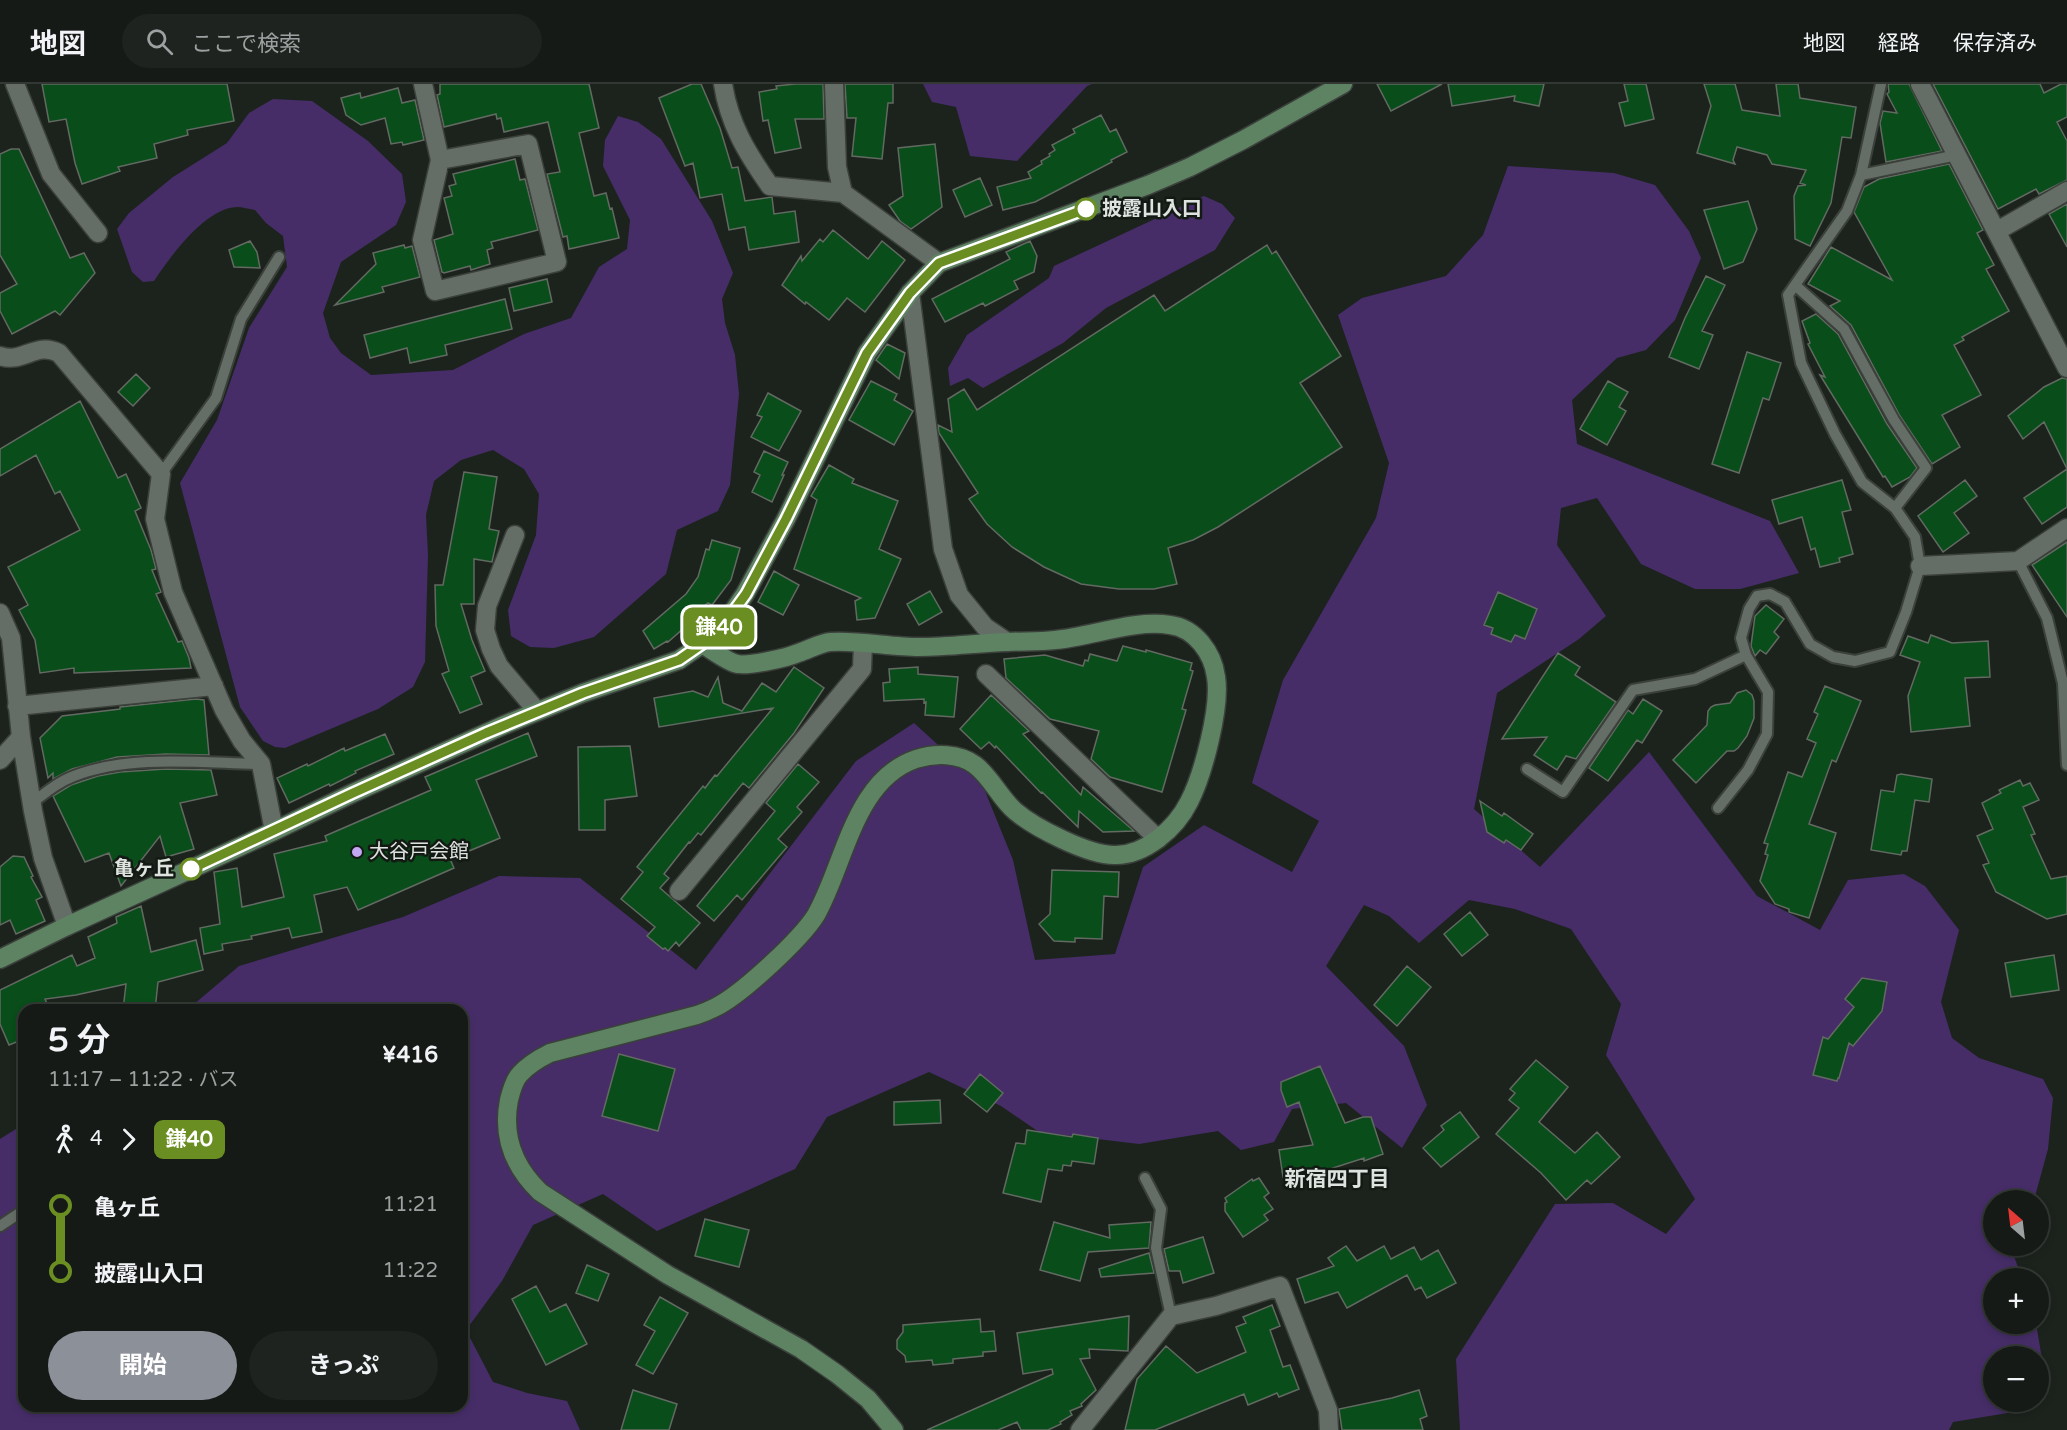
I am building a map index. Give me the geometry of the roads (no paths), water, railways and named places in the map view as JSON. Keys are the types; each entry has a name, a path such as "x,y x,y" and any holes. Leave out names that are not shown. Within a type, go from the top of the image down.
{"street":[{"path":"15,84 51,174 98,233"},
{"path":"423,84 440,160 422,240 435,291 557,262 528,144 440,160"},
{"path":"723,84 727,107 745,150 770,186 843,193 939,263"},
{"path":"834,84 837,167 843,193"},
{"path":"0,959 353,793 537,711 679,660 702,644 730,616 746,594 786,519 867,353 910,293 939,263 1148,185 1190,167 1342,84"},
{"path":"1920,84 2067,368"},
{"path":"1997,231 2067,191"},
{"path":"910,293 943,549 959,595 985,627 1007,642"},
{"path":"0,356 12,359 41,348 59,353 161,474 155,519 173,592 224,710 242,741 261,764 274,831"},
{"path":"1920,566 2018,561 2067,528"},
{"path":"515,535 487,606 484,630 499,666 537,711"},
{"path":"0,613 11,638 21,737 43,858 67,926"},
{"path":"702,644 737,664 786,658 828,642 917,647 1056,640 1143,625 1171,625 1194,634 1209,654 1216,672 1218,691 1204,761 1194,793 1183,813 1158,838 1144,847 1113,855 1091,850 1039,829 1012,809 975,766 959,757 938,756 917,759 892,771 874,789 856,819 839,865 810,924 743,988 717,1007 697,1015 550,1053 532,1063 518,1076 510,1096 506,1117 508,1138 514,1158 525,1177 540,1192 668,1275 801,1349 868,1399 894,1430"},
{"path":"679,891 862,669 863,644"},
{"path":"986,674 1158,838"},
{"path":"17,706 214,687"},
{"path":"0,760 21,737"},
{"path":"1080,1430 1171,1316 1216,1306 1281,1286 1328,1410 1329,1430"}],"lane":[{"path":"1718,808 1748,770 1767,734 1768,692 1746,655 1741,638 1749,609 1757,596 1770,594 1785,602 1810,644 1833,657 1855,661 1890,652 1906,612 1920,566 1915,537 1895,508 1863,482 1835,434 1802,363 1788,295 1847,211 1861,175 1881,84"},
{"path":"1861,175 1957,155"},
{"path":"161,474 216,398 241,320 279,257"},
{"path":"1795,285 1844,329 1894,420 1926,468 1895,508"},
{"path":"2018,561 2047,618 2063,682 2067,765"},
{"path":"1527,770 1563,792 1633,690 1695,680 1746,655"},
{"path":"32,803 58,784 74,776 116,765 165,762 261,764"},
{"path":"1145,1178 1161,1209 1156,1248 1171,1316"},
{"path":"0,1226 18,1214"}],"place":[{"name":"披露山入口","path":"1086,209"},
{"name":"大谷戸会館","path":"357,852"},
{"name":"亀ヶ丘","path":"191,869"}],"district":[{"name":"新宿四丁目","path":"1337,1179"}]}
